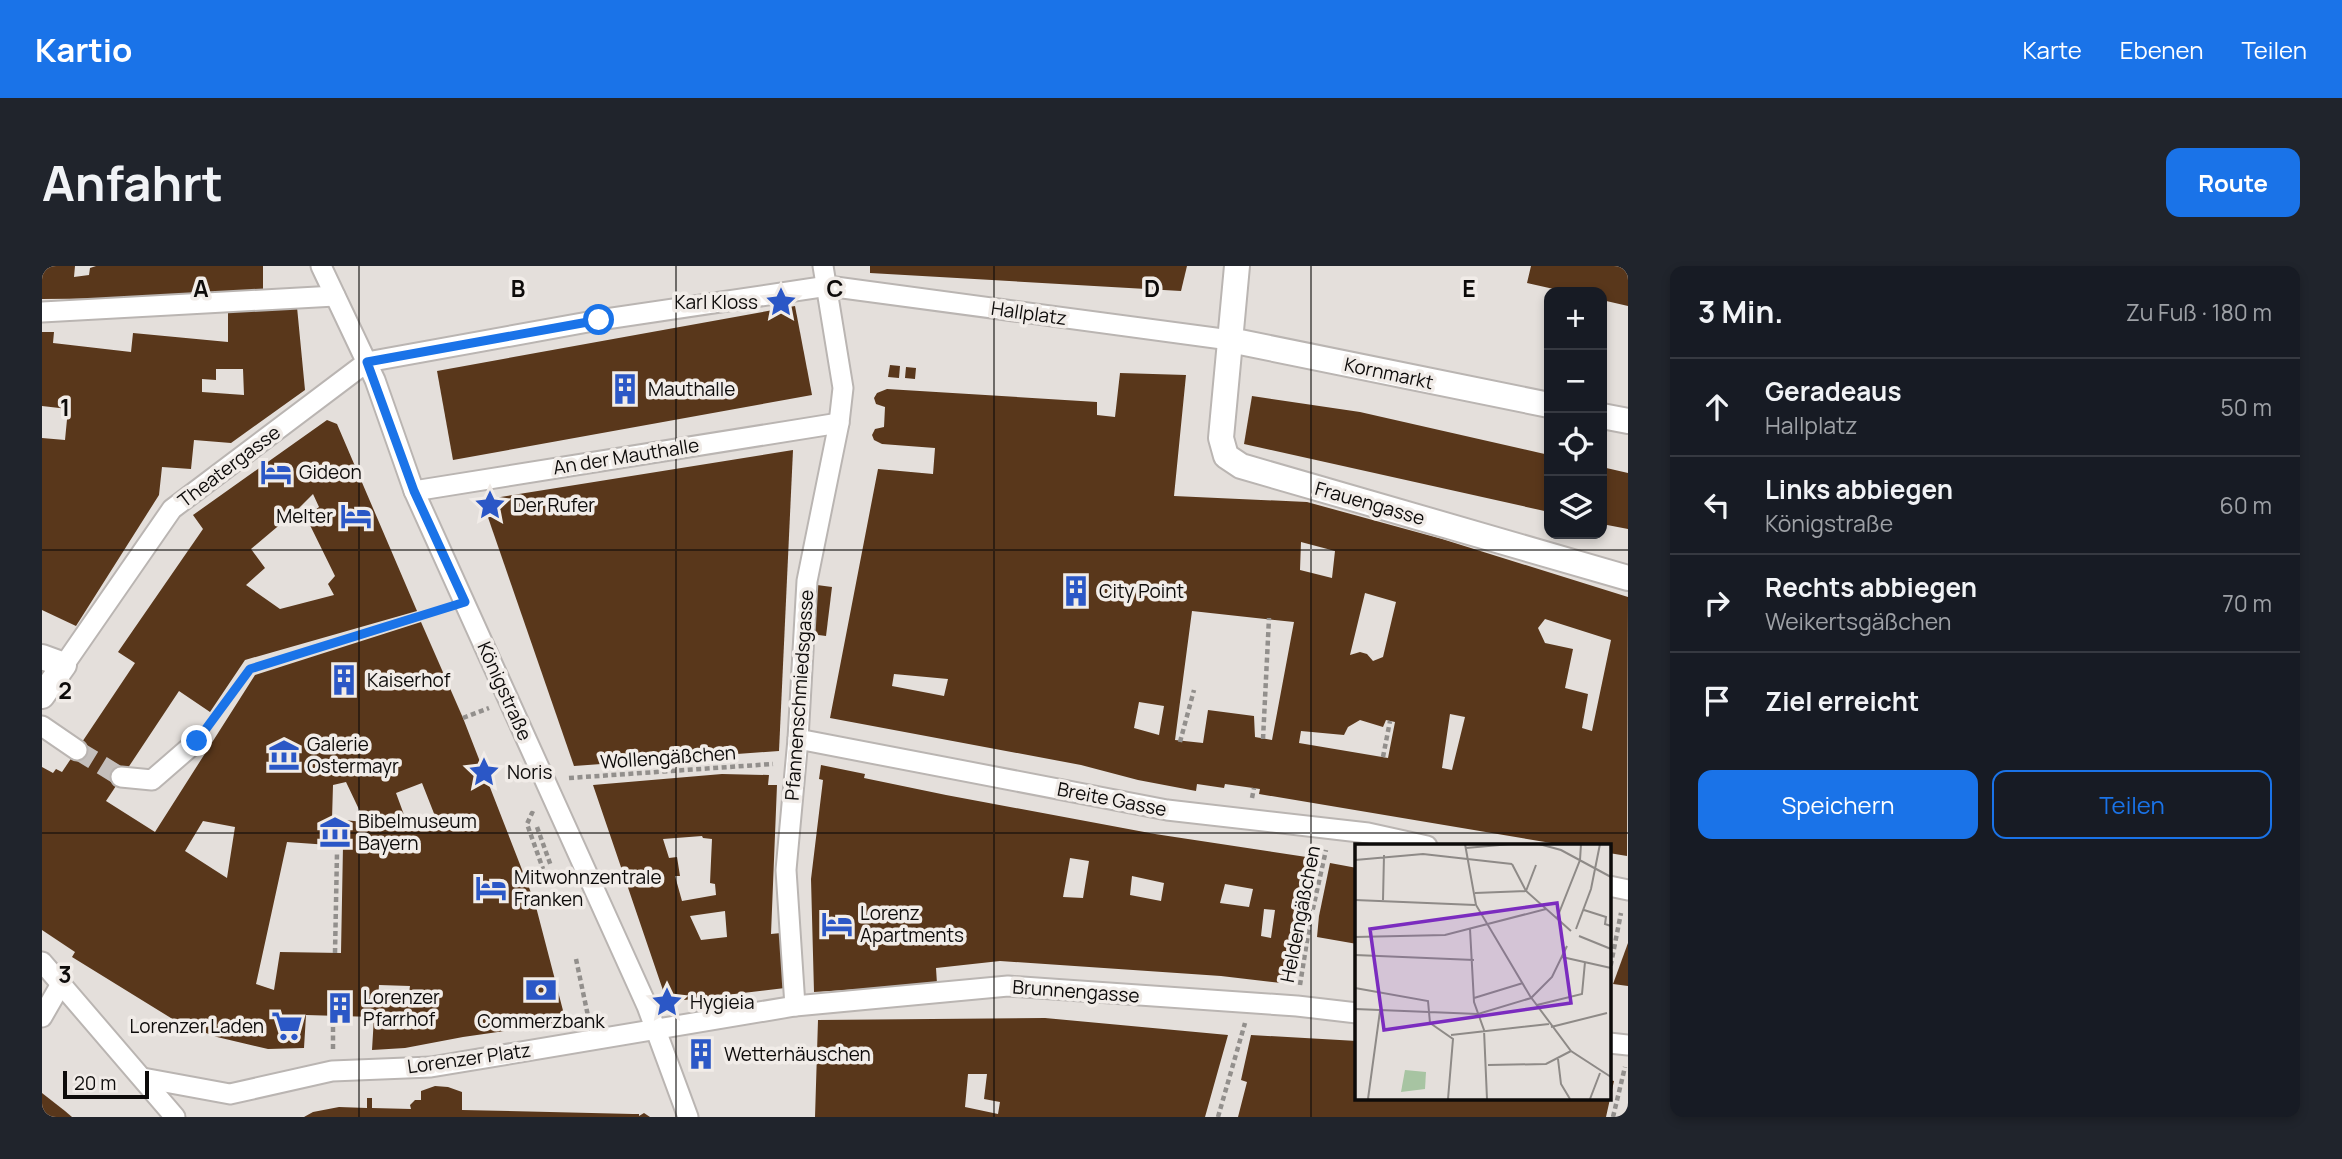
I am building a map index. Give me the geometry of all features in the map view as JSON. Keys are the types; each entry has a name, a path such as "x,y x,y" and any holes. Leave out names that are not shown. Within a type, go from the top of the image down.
{"street":[{"name":"Königstraße","path":"321,266 367,362 414,491 648,1006 688,1117"},
{"path":"823,266 828,286"},
{"name":"Frauengasse","path":"1237,266 1221,438 1226,456 1241,466 1628,578"},
{"name":"Hallplatz","path":"367,362 599,320 828,286 1230,340"},
{"name":"Pfannenschmiedsgasse","path":"795,1006 786,870 798,739 807,581 844,388 828,286"},
{"path":"42,312 335,296"},
{"name":"Kornmarkt","path":"1230,340 1544,404"},
{"name":"Theatergasse","path":"42,696 53,661 172,509 367,362"},
{"path":"1607,417 1628,421"},
{"name":"An der Mauthalle","path":"414,491 839,423"},
{"path":"42,726 77,750"},
{"name":"Breite Gasse","path":"798,739 1167,810 1368,833 1418,844"},
{"path":"121,777 152,780 197,741"},
{"path":"42,962 175,1117"},
{"path":"42,1017 61,984"},
{"name":"Brunnengasse","path":"795,1006 1008,986 1297,1006 1355,1013"},
{"name":"Lorenzer Platz","path":"142,1078 230,1094 332,1071 431,1067 795,1006"},
{"path":"1610,1043 1628,1045"}],"path":[{"path":"197,741 250,669 465,602"},
{"path":"1263,739 1269,618"},
{"path":"1180,742 1194,690"},
{"path":"1383,757 1390,721"},
{"name":"Wollengäßchen","path":"544,779 795,762"},
{"name":"Heldengäßchen","path":"1297,1006 1310,922 1331,828"},
{"path":"539,833 551,866"},
{"path":"531,835 543,869"},
{"path":"335,953 337,853"},
{"path":"1610,967 1621,888"},
{"path":"576,959 589,1018"},
{"path":"1218,1117 1250,1003"},
{"path":"332,1071 333,1016"},
{"path":"1614,1117 1625,1065"}],"building":[{"path":"42,266 75,266 74,277 89,275 90,268 96,266 263,266 263,297 42,299"},
{"path":"870,266 1187,266 1181,291 870,273"},
{"path":"1531,266 1628,266 1628,306 1607,301 1607,287 1545,287 1527,283"},
{"name":"Mauthalle","path":"795,306 812,395 453,460 437,371"},
{"path":"297,307 305,390 231,443 194,440 191,469 162,467 159,495 76,626 42,610 42,438 65,440 68,409 42,406 42,332 54,332 53,343 131,352 133,333 228,342 228,312","holes":["216,369 243,369 244,395 202,392 202,379 216,380"]},
{"path":"890,365 900,366 899,378 888,377"},
{"path":"906,367 916,368 915,379 905,378"},
{"path":"1120,373 1186,375 1174,496 1307,502 1442,539 1628,597 1627,856 1610,853 1610,844 1558,844 1259,794 1260,789 1225,784 1224,788 1197,784 1196,791 1081,765 830,718 878,469 933,474 935,448 882,444 874,440 872,435 875,429 884,427 885,407 876,404 874,398 877,393 887,389 1097,402 1097,415 1115,417","holes":["1301,542 1335,551 1332,578 1300,570","1365,593 1396,602 1383,657 1373,661 1367,654 1360,652 1350,655","1192,611 1294,622 1272,740 1255,737 1254,716 1208,710 1203,743 1175,740","1545,619 1611,640 1592,731 1582,728 1588,694 1565,688 1573,649 1545,643 1538,628","894,674 948,679 944,696 892,686","1139,702 1164,706 1159,735 1134,728","1450,714 1465,717 1452,770 1442,768","1360,720 1383,727 1386,720 1395,722 1388,758 1299,743 1301,731 1344,735 1348,727"]},
{"path":"1252,396 1360,412 1544,454 1544,511 1244,444"},
{"path":"327,420 337,424 417,611 245,660 210,712 179,691 106,801 155,832 255,675 421,622 463,718 535,903 566,1022 405,1048 372,1050 374,1017 306,1015 304,1048 268,1049 217,1037 179,1023 72,957 75,952 42,930 42,767 53,773 56,769 62,772 135,663 118,652 203,529 193,515","holes":["313,494 319,507 306,517 335,576 328,584 334,595 280,609 246,585 265,568 251,549","346,782 365,822 332,819 333,785","422,783 435,816 407,823 396,793","203,821 235,827 227,878 185,851","287,842 343,846 341,953 280,952 274,990 256,984","379,985 410,986 408,1000 378,1000"]},
{"path":"793,450 779,751 574,766 482,500"},
{"path":"1607,468 1628,473 1628,529 1607,525"},
{"path":"817,585 832,587 826,636 811,634"},
{"path":"821,765 865,774 864,778 946,795 1155,834 1313,858 1290,984 1221,976 1000,961 936,968 937,984 814,992 811,879 823,780 819,779","holes":["1070,858 1089,861 1083,898 1063,897","1132,876 1164,883 1161,901 1130,895","1225,884 1253,889 1249,907 1220,903","1264,909 1275,910 1271,938 1261,936"]},
{"path":"722,774 769,775 768,785 777,785 771,934 781,933 785,988 667,1002 593,785","holes":["702,836 712,839 710,883 715,884 716,895 682,901 675,876 680,876 677,857 669,858 663,839","725,911 727,937 701,940 690,916"]},
{"path":"1330,863 1355,868 1355,944 1317,937"},
{"path":"1628,943 1628,986 1613,984"},
{"path":"1045,1018 1228,1035 1205,1117 815,1117 818,1020","holes":["968,1074 987,1074 984,1099 1000,1102 998,1114 965,1107"]},
{"path":"1251,1035 1355,1041 1355,1100 1610,1100 1606,1117 1238,1117 1247,1082 1241,1080"},
{"name":"Wetterhäuschen","path":"698,1047 704,1047 708,1054 704,1061 698,1061 694,1057 694,1051"},
{"path":"1610,1080 1614,1081 1610,1099"},
{"path":"435,1086 462,1092 462,1110 639,1116 644,1113 650,1117 304,1117 313,1112 339,1107 367,1108 367,1098 372,1098 372,1108 411,1109 410,1105 415,1100 421,1100 421,1091"},
{"path":"42,1093 65,1111 72,1117 42,1117"}],"tunnel":[{"path":"77,750 121,777"}],"place":[{"name":"Karl Kloss","path":"781,302"},
{"name":"Mauthalle","path":"625,389"},
{"name":"Gideon","path":"276,472"},
{"name":"Der Rufer","path":"490,505"},
{"name":"Melter","path":"356,516"},
{"name":"City Point","path":"1076,591"},
{"name":"Kaiserhof","path":"344,680"},
{"name":"Galerie Ostermayr","path":"284,755"},
{"name":"Noris","path":"484,772"},
{"name":"Bibelmuseum Bayern","path":"335,832"},
{"name":"Mitwohnzentrale Franken","path":"491,888"},
{"name":"Lorenz Apartments","path":"837,924"},
{"name":"Commerzbank","path":"541,990"},
{"name":"Hygieia","path":"667,1002"},
{"name":"Lorenzer Pfarrhof","path":"340,1008"},
{"name":"Lorenzer Laden","path":"287,1026"},
{"name":"Wetterhäuschen","path":"701,1054"}],"route":[{"path":"197,741 250,669 465,602 414,491 367,362 599,320"}]}
